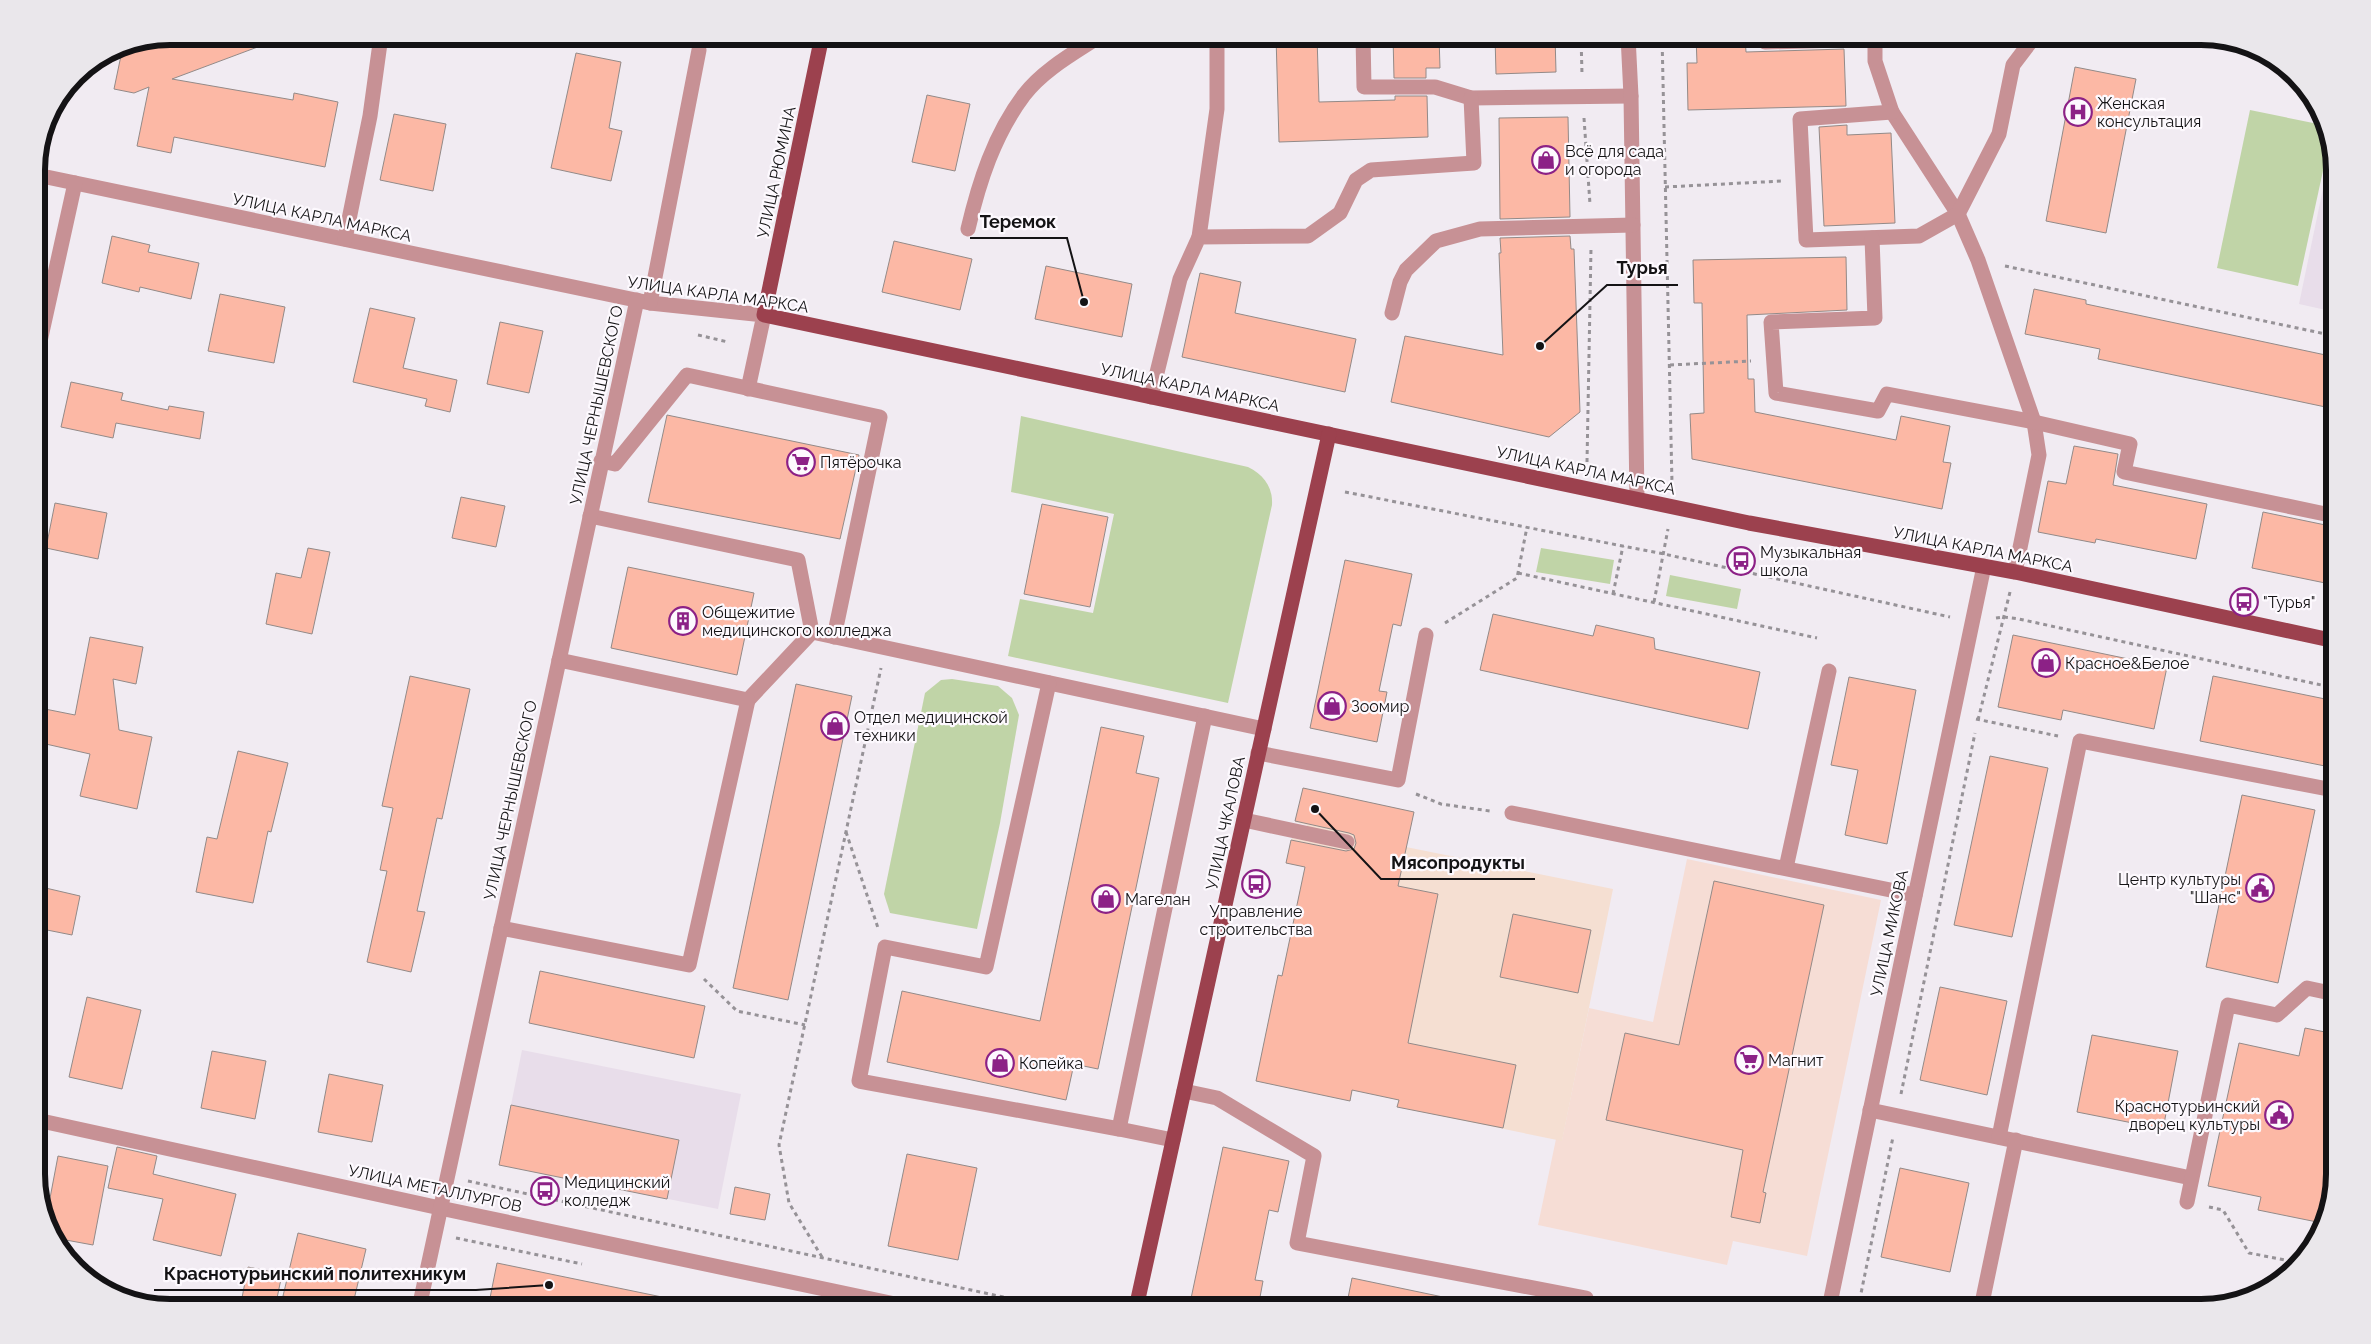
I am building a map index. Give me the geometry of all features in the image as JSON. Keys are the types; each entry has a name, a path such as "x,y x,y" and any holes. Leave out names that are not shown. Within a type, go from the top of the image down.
{"main road":[{"name":"УЛИЦА РЮМИНА","path":"764,315 820,45"},
{"name":"УЛИЦА КАРЛА МАРКСА","path":"764,315 1749,523 2015,572 2326,639"},
{"name":"УЛИЦА ЧКАЛОВА","path":"1138,1299 1329,434"}],"street":[{"path":"345,239 370,116 380,45"},
{"path":"968,230 977,189 992,148 1025,95 1060,62 1086,45"},
{"path":"1151,397 1180,279 1199,237 1217,109 1217,45"},
{"path":"1363,45 1364,87 1435,87 1471,98 1631,96"},
{"path":"1628,45 1631,96 1636,499"},
{"path":"1875,45 1874,61 1892,112 1958,214 1978,260 2034,422 2039,455 2015,572"},
{"path":"1892,112 1800,119 1806,240 1919,236 1958,214 1999,134 2013,64 2028,45"},
{"name":"УЛИЦА ЧЕРНЫШЕВСКОГО","path":"421,1299 602,462 643,302 699,50"},
{"path":"1199,237 1308,236 1340,213 1356,180 1371,170 1474,163 1471,98"},
{"name":"УЛИЦА КАРЛА МАРКСА","path":"45,177 643,302 764,315"},
{"path":"45,317 76,183"},
{"path":"1392,313 1400,282 1406,270 1436,241 1480,229 1633,225"},
{"path":"1872,238 1875,318 1771,322 1776,393 1878,411 1887,394 2034,422 2130,444 2124,472 2326,514"},
{"path":"748,388 764,315"},
{"path":"602,462 615,464 687,375 880,417 834,637"},
{"path":"590,516 798,560 812,632"},
{"name":"УЛИЦА МИКОВА","path":"1831,1299 1984,566"},
{"path":"812,632 1264,729"},
{"path":"501,928 689,965 748,700 812,632"},
{"path":"1258,753 1398,780 1426,635"},
{"path":"559,660 748,700"},
{"path":"1786,868 1829,671"},
{"path":"1050,683 986,967 885,947 859,1081 1173,1140"},
{"path":"1119,1129 1205,716"},
{"path":"1999,1137 2080,741 2326,789"},
{"path":"1512,814 1915,895"},
{"path":"1244,820 1347,842"},
{"path":"2188,1202 2191,1178 2228,1005 2277,1015 2307,988 2326,992"},
{"path":"1184,1092 1217,1098 1314,1156 1297,1243 1586,1298"},
{"path":"1870,1110 2191,1178"},
{"name":"УЛИЦА МЕТАЛЛУРГОВ","path":"45,1122 871,1299"},
{"path":"1983,1299 2016,1140"}],"path":[{"path":"1654,602 1672,506 1662,45"},
{"path":"1665,186 1803,180"},
{"path":"1978,260 2326,334"},
{"path":"698,335 728,342"},
{"path":"1670,365 1773,360"},
{"path":"1345,492 1664,554 1973,622 2004,617 2326,686"},
{"path":"1426,635 1517,578 1527,527"},
{"path":"1613,594 1623,546"},
{"path":"1860,1299 1978,720 2015,572"},
{"path":"1518,573 1817,638"},
{"path":"822,1257 789,1203 779,1145 885,648"},
{"path":"1953,714 2080,741"},
{"path":"1398,780 1410,792 1441,804 1512,814"},
{"path":"846,830 885,947"},
{"path":"689,965 737,1011 805,1025"},
{"path":"460,1179 1013,1299"},
{"path":"2188,1202 2223,1210 2249,1253 2290,1261"}],"shaded area":[{"path":"2326,174 2326,310 2299,304"},
{"path":"1303,788 1414,812 1406,847 1613,889 1562,1141 1397,1107 1399,1100 1353,1090 1350,1101 1256,1081 1278,975 1282,976 1305,867 1286,863 1292,838 1304,840 1307,825 1295,822"},
{"path":"1687,859 1881,900 1807,1256 1733,1241 1727,1265 1538,1225 1556,1139 1562,1140 1589,1008 1653,1022"},
{"path":"522,1050 741,1094 718,1209 499,1165"}],"green space":[{"path":"2250,110 2316,124 2324,146 2326,159 2298,286 2217,268"},
{"path":"1021,416 1248,467 1259,474 1266,482 1271,493 1272,505 1228,703 1008,656 1020,599 1093,613 1114,514 1011,492"},
{"path":"1541,548 1614,560 1610,584 1536,572"},
{"path":"1670,575 1741,589 1737,609 1666,596"},
{"path":"952,679 998,686 1012,698 1019,715 1000,823 977,929 890,913 884,894 925,693 941,680"}],"building":[{"path":"162,45 263,45 172,79 293,100 294,93 338,102 325,167 174,137 171,153 137,146 149,87 134,93 114,89 121,55 146,47"},
{"path":"1276,45 1317,45 1319,102 1395,100 1395,96 1427,96 1428,137 1279,142"},
{"path":"1393,45 1439,45 1440,68 1426,68 1426,78 1394,78"},
{"path":"1495,45 1555,45 1556,72 1496,74"},
{"path":"1696,45 1746,45 1746,52 1844,49 1846,106 1688,110 1687,63 1697,63"},
{"path":"576,53 621,62 609,128 622,131 611,181 551,168"},
{"path":"2075,67 2136,79 2106,233 2046,221"},
{"path":"927,95 970,104 955,171 912,162"},
{"path":"394,114 446,124 433,191 380,180"},
{"path":"1568,117 1570,217 1500,219 1499,118"},
{"path":"1847,125 1847,135 1891,133 1895,223 1824,226 1819,127"},
{"path":"112,236 150,245 148,252 199,263 191,299 140,287 139,292 102,283"},
{"path":"1570,236 1571,249 1574,249 1580,412 1549,437 1391,402 1405,336 1503,355 1500,238"},
{"path":"894,241 972,259 960,310 882,292"},
{"path":"1846,257 1847,310 1747,315 1748,379 1754,379 1755,412 1896,440 1901,416 1950,426 1943,462 1951,463 1942,509 1692,459 1690,414 1704,413 1702,303 1694,303 1693,260"},
{"path":"1046,266 1132,284 1122,337 1035,319"},
{"path":"1200,273 1241,282 1235,313 1356,339 1345,392 1182,357"},
{"path":"2034,289 2086,300 2086,304 2326,355 2326,407 2098,359 2100,349 2025,334"},
{"path":"220,294 285,307 274,363 208,351"},
{"path":"370,308 415,318 403,368 457,380 450,412 425,406 427,399 353,382"},
{"path":"500,322 543,331 529,393 487,384"},
{"path":"71,382 123,393 121,400 168,410 169,406 204,412 200,439 116,423 113,438 61,427"},
{"path":"667,415 859,455 840,539 648,502"},
{"path":"2074,446 2118,454 2113,485 2207,504 2196,559 2096,539 2095,543 2038,532 2048,481 2066,484"},
{"path":"461,497 505,506 496,547 452,538"},
{"path":"55,503 107,513 98,559 46,548"},
{"path":"1042,504 1108,517 1090,607 1024,594"},
{"path":"2263,512 2326,525 2326,583 2252,568"},
{"path":"308,548 330,552 312,634 266,624 276,573 301,578"},
{"path":"1345,560 1412,574 1401,626 1393,624 1379,691 1387,692 1377,742 1310,728"},
{"name":"Общежитие медицинского колледжа","path":"628,567 754,593 737,675 611,648"},
{"path":"1493,614 1593,636 1596,625 1654,638 1655,649 1760,672 1748,729 1480,670"},
{"path":"2013,635 2167,667 2154,729 2063,710 2061,720 1998,707"},
{"path":"90,637 143,647 136,684 113,679 119,730 152,737 137,809 80,796 90,754 45,744 45,709 75,715"},
{"path":"410,676 470,689 442,819 437,818 417,911 425,912 411,972 367,962 387,871 380,870 393,808 382,806"},
{"path":"2213,676 2326,699 2326,766 2200,741"},
{"path":"1849,677 1916,690 1887,844 1845,835 1858,770 1831,765"},
{"path":"796,684 852,696 788,1000 733,988"},
{"path":"1101,727 1144,736 1136,773 1159,778 1098,1069 1074,1064 1066,1100 887,1062 902,991 1040,1021"},
{"path":"238,751 288,763 271,832 268,831 253,903 196,892 207,837 217,839"},
{"path":"1990,756 2048,768 2012,937 1954,925"},
{"path":"1303,788 1414,812 1398,886 1438,894 1408,1043 1516,1065 1503,1128 1397,1107 1399,1100 1352,1090 1350,1101 1256,1081 1278,975 1282,976 1305,867 1286,863 1291,840 1346,851 1354,849 1356,843 1354,835 1349,833 1295,821"},
{"name":"Центр культуры \"Шанс\"","path":"2242,795 2315,810 2278,983 2206,967"},
{"path":"1714,881 1824,905 1763,1192 1766,1193 1760,1223 1731,1217 1743,1150 1606,1120 1625,1033 1679,1045"},
{"path":"45,888 80,896 72,935 45,930"},
{"path":"1513,914 1591,930 1578,993 1500,977"},
{"path":"540,971 705,1006 694,1058 529,1023"},
{"path":"1940,987 2007,1001 1987,1095 1920,1080"},
{"path":"87,997 141,1010 122,1089 69,1077"},
{"name":"Краснотурьинский дворец культуры","path":"2305,1028 2326,1032 2326,1174 2322,1206 2316,1222 2258,1210 2261,1197 2208,1186 2239,1043 2299,1056"},
{"path":"2092,1035 2178,1051 2163,1129 2077,1112"},
{"path":"212,1051 266,1061 255,1119 201,1108"},
{"path":"329,1074 383,1085 372,1142 318,1132"},
{"path":"511,1105 679,1140 667,1199 499,1165"},
{"path":"117,1147 157,1156 153,1174 236,1194 221,1256 153,1240 163,1199 108,1188"},
{"path":"1223,1147 1289,1161 1278,1212 1269,1210 1255,1280 1263,1281 1260,1299 1191,1299"},
{"path":"907,1154 977,1168 958,1260 888,1246"},
{"path":"58,1156 108,1166 93,1245 64,1240 49,1204"},
{"path":"1900,1168 1969,1183 1950,1272 1881,1257"},
{"path":"735,1187 770,1194 765,1220 730,1214"},
{"path":"298,1233 366,1249 354,1299 296,1299 283,1296"},
{"path":"497,1263 662,1297 662,1299 490,1299"},
{"path":"248,1267 282,1274 277,1299 242,1299"},
{"path":"1352,1278 1443,1297 1443,1299 1348,1299"}],"place":[{"name":"Женская консультация","path":"2078,112"},
{"name":"Всё для сада и огорода","path":"1546,160"},
{"name":"Теремок","path":"1084,302"},
{"name":"Турья","path":"1540,346"},
{"name":"Пятёрочка","path":"801,462"},
{"name":"Музыкальная школа","path":"1741,561"},
{"name":"\"Турья\"","path":"2244,602"},
{"name":"Общежитие медицинского колледжа","path":"683,621"},
{"name":"Красное&Белое","path":"2046,663"},
{"name":"Зоомир","path":"1332,706"},
{"name":"Отдел медицинской техники","path":"835,726"},
{"name":"Мясопродукты","path":"1315,809"},
{"name":"Управление строительства","path":"1256,884"},
{"name":"Центр культуры \"Шанс\"","path":"2260,888"},
{"name":"Магелан","path":"1106,899"},
{"name":"Магнит","path":"1749,1060"},
{"name":"Копейка","path":"1000,1063"},
{"name":"Краснотурьинский дворец культуры","path":"2279,1115"},
{"name":"Медицинский колледж","path":"545,1191"},
{"name":"Краснотурьинский политехникум","path":"549,1285"}]}
